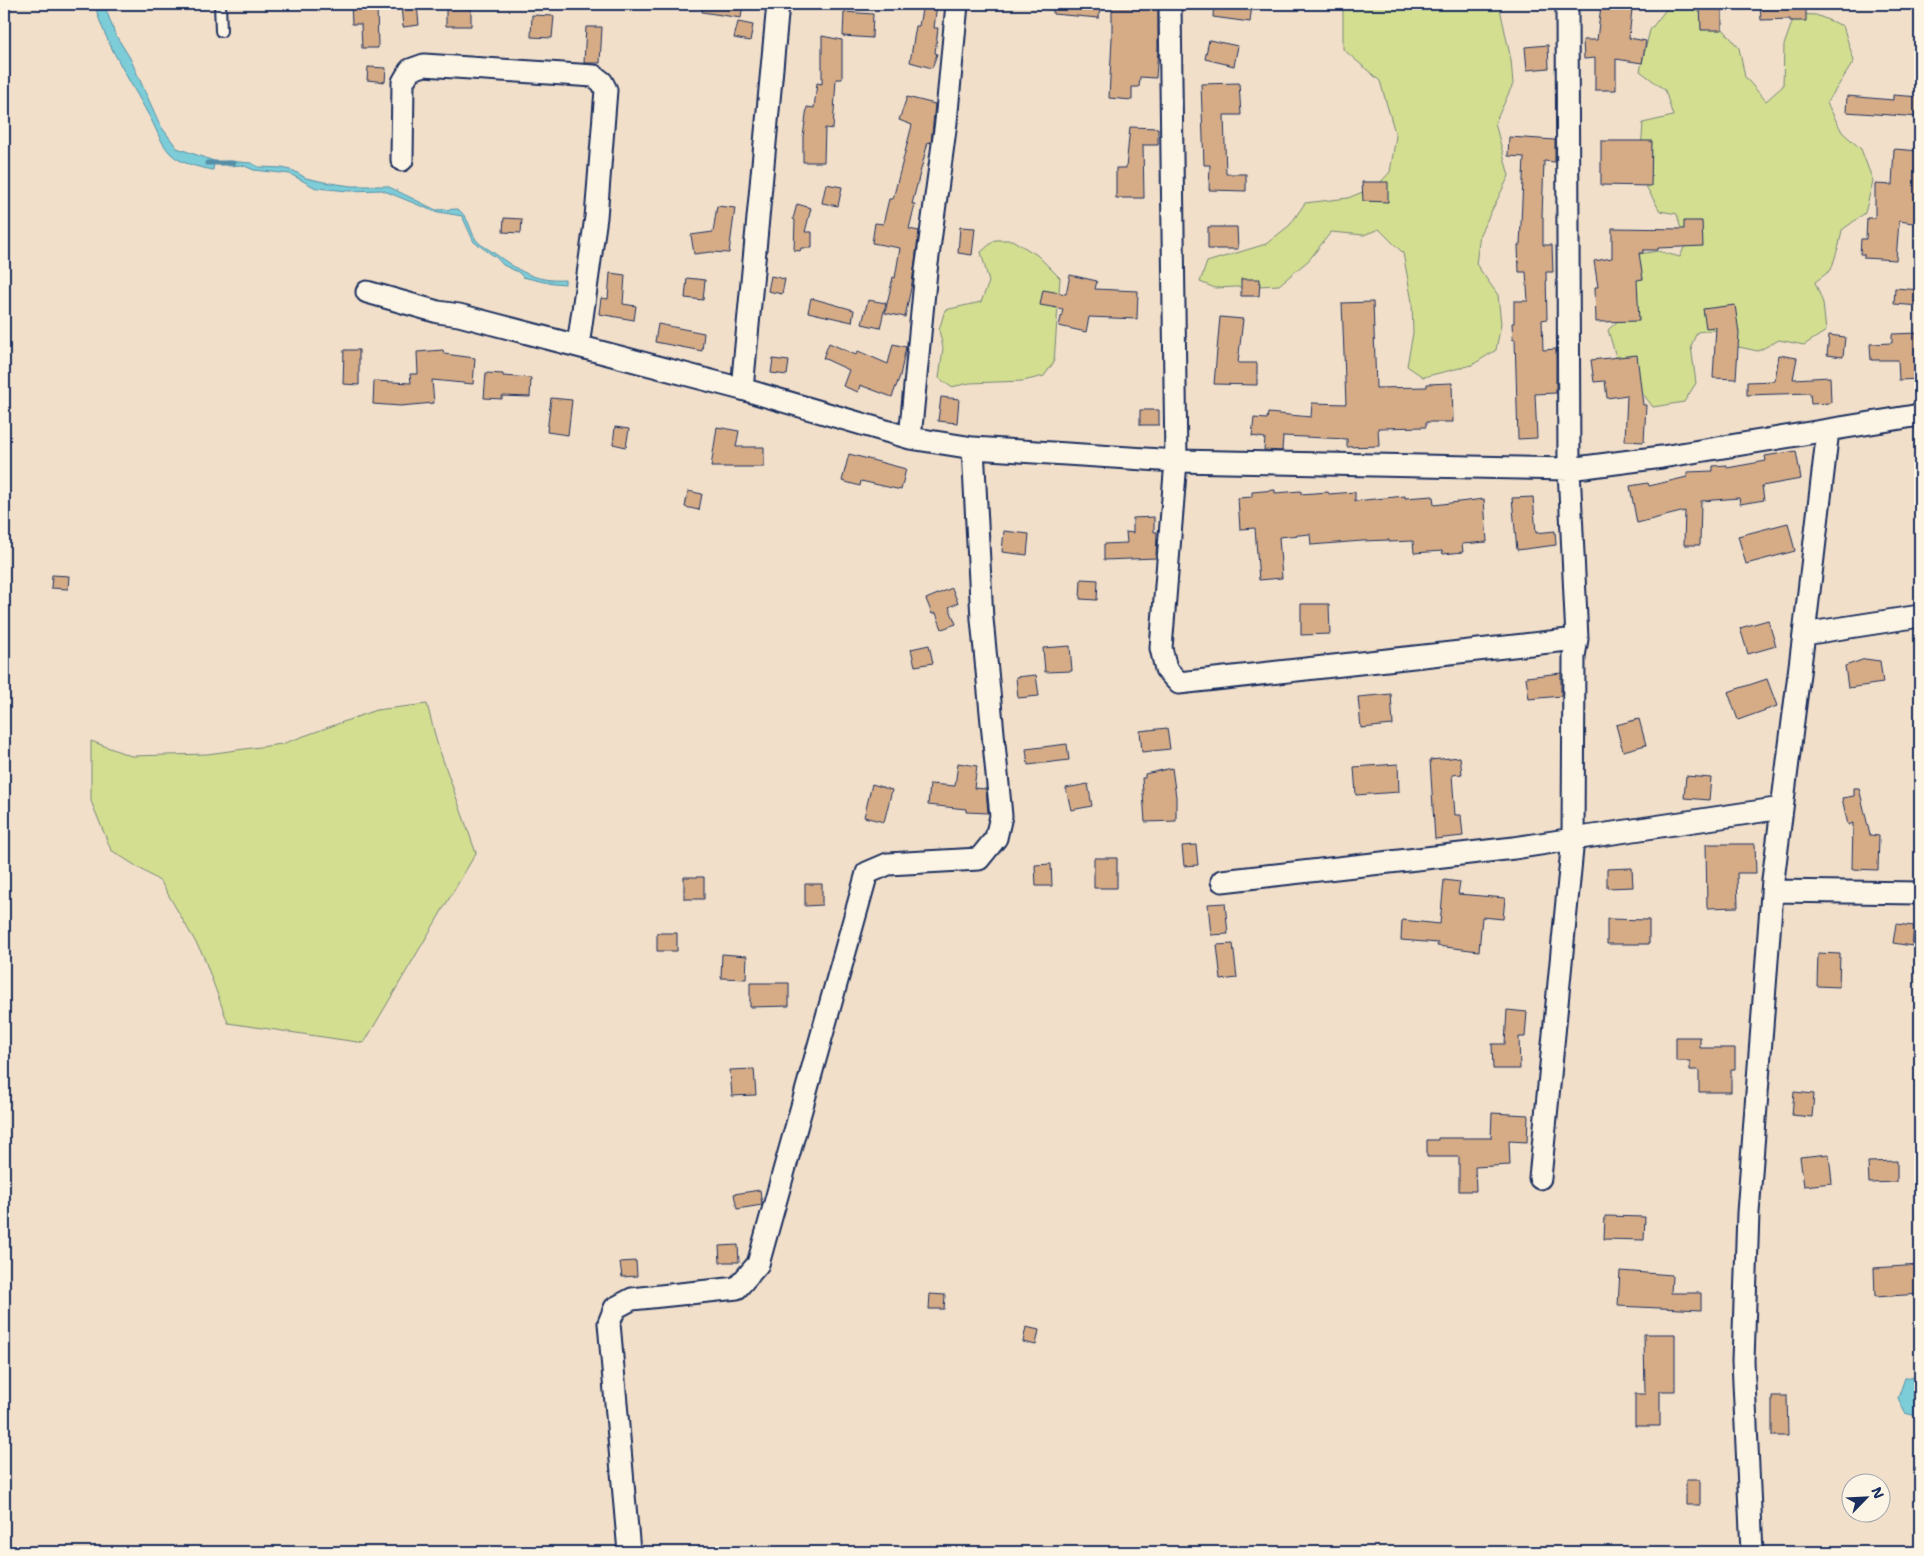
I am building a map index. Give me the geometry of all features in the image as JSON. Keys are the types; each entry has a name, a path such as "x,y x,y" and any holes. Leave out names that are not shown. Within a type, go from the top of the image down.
{"street":[{"path":"742,389 778,4"},
{"path":"910,438 926,271 946,122 957,4"},
{"path":"1170,4 1176,461 1161,648 1166,669 1179,683 1577,639"},
{"path":"1540,1178 1573,839 1574,656 1577,639 1569,469 1567,4"},
{"path":"402,160 404,82 410,70 424,65 594,76 602,82 606,90 596,217 578,346"},
{"path":"367,292 438,312 742,389 910,438 973,448 1176,461 1569,469 1662,458 1920,415"},
{"path":"1752,1552 1743,1351 1748,1213 1772,891 1828,430"},
{"path":"629,1552 609,1324 615,1308 632,1300 737,1288 758,1264 867,873 888,864 979,859 996,838 1001,816 982,619 973,448"},
{"path":"1804,634 1920,616"},
{"path":"1222,881 1367,863 1514,848 1782,808"},
{"path":"1772,891 1920,894"}],"lane":[{"path":"220,4 221,31"}],"green space":[{"path":"1343,4 1499,4 1511,60 1513,84 1495,123 1509,176 1480,234 1476,264 1498,295 1501,324 1496,350 1472,365 1423,377 1407,366 1413,333 1412,302 1403,253 1379,229 1364,235 1331,232 1309,260 1279,285 1215,288 1200,282 1207,262 1266,244 1290,225 1305,203 1348,198 1377,186 1390,172 1396,136 1380,81 1343,49"},
{"path":"1668,7 1690,7 1718,23 1739,48 1745,77 1766,101 1783,86 1784,45 1795,14 1816,15 1843,26 1854,61 1827,103 1842,132 1861,149 1873,181 1865,213 1842,230 1831,270 1815,282 1823,303 1826,331 1804,345 1779,340 1758,351 1734,346 1715,330 1697,332 1691,346 1696,383 1684,402 1653,407 1617,360 1608,330 1624,315 1620,257 1658,251 1680,257 1685,245 1677,214 1660,211 1643,181 1641,152 1643,123 1673,116 1665,90 1640,71 1650,30"},
{"path":"995,240 1012,240 1037,255 1060,278 1054,362 1044,376 1023,381 970,383 951,387 939,378 943,348 939,330 945,310 981,302 989,282 981,252"},
{"path":"427,704 437,743 476,853 364,1043 228,1023 203,955 161,882 111,850 91,801 91,741 131,756 207,754 282,744 376,710"}],"water":[{"path":"95,4 104,4 115,34 130,58 160,125 177,148 214,161 213,170 185,163 167,150 110,45 98,17"},
{"path":"227,161 251,163 259,167 282,168 294,171 306,178 324,182 351,186 387,186 436,210 458,209 463,213 475,238 481,245 527,274 544,279 565,280 565,284 523,277 518,272 503,265 497,258 474,242 462,216 433,211 382,190 349,191 316,188 290,174 254,170 242,165 228,166"},
{"path":"1920,1375 1920,1417 1905,1413 1898,1398 1905,1378"}],"building":[{"path":"351,4 377,4 378,48 362,48 361,24 352,24"},
{"path":"703,4 743,4 741,18 702,12"},
{"path":"923,4 937,4 934,28 938,28 935,53 937,54 932,68 910,62 916,26 919,26"},
{"path":"1053,4 1100,4 1099,18 1053,14"},
{"path":"1214,4 1252,4 1250,22 1213,17"},
{"path":"1700,4 1722,4 1722,30 1701,30"},
{"path":"1760,4 1806,4 1806,21 1790,21 1790,19 1761,20"},
{"path":"417,5 419,25 403,27 401,6"},
{"path":"1601,5 1632,9 1629,38 1646,41 1642,63 1616,59 1616,90 1595,90 1595,58 1584,59 1583,40 1597,40"},
{"path":"446,6 471,6 471,26 446,26"},
{"path":"1112,7 1158,7 1156,78 1140,77 1139,87 1132,87 1132,100 1109,98"},
{"path":"844,12 873,14 872,38 843,36"},
{"path":"532,15 554,16 552,38 531,37"},
{"path":"738,22 753,25 750,41 734,38"},
{"path":"586,27 602,27 600,63 584,63"},
{"path":"822,36 842,40 842,79 836,79 833,129 825,128 824,162 803,162 803,137 807,107 814,108 817,83 822,84"},
{"path":"1209,40 1238,46 1234,66 1205,59"},
{"path":"1548,45 1549,68 1527,70 1525,47"},
{"path":"368,67 386,68 385,82 367,80"},
{"path":"1239,83 1241,115 1224,115 1226,174 1246,174 1246,191 1209,190 1210,165 1204,165 1201,84"},
{"path":"1893,95 1920,97 1920,117 1846,112 1847,96 1893,100"},
{"path":"907,97 935,104 931,143 928,142 912,204 915,204 909,229 919,231 905,317 885,313 893,277 895,278 900,248 872,243 875,223 883,224 889,199 893,199 912,125 899,120"},
{"path":"1130,127 1158,128 1158,145 1143,145 1144,198 1116,198 1116,168 1126,168"},
{"path":"1509,137 1555,140 1555,162 1544,161 1543,245 1552,245 1553,272 1546,272 1547,319 1542,320 1543,350 1556,349 1556,393 1535,394 1537,438 1518,439 1515,339 1513,340 1512,323 1514,323 1514,301 1528,301 1526,272 1519,272 1518,245 1520,245 1524,157 1508,156"},
{"path":"1601,141 1652,141 1651,186 1601,185"},
{"path":"1894,149 1920,151 1918,203 1920,203 1920,224 1899,221 1896,260 1864,258 1864,254 1860,254 1861,239 1866,239 1867,218 1875,218 1875,184 1892,185"},
{"path":"1362,182 1388,182 1388,202 1363,201"},
{"path":"826,184 842,187 838,206 822,203"},
{"path":"797,204 811,208 805,232 812,232 812,248 801,248 800,251 794,250 795,220 793,219"},
{"path":"717,206 735,208 729,253 711,252 694,254 691,235 713,232"},
{"path":"504,218 522,219 521,233 503,232"},
{"path":"1684,221 1702,221 1703,246 1658,248 1658,250 1643,250 1643,253 1639,253 1643,279 1637,280 1639,321 1596,322 1595,287 1598,287 1594,261 1612,258 1612,228 1684,229"},
{"path":"960,227 975,228 972,255 958,253"},
{"path":"1208,227 1237,227 1238,249 1208,249"},
{"path":"610,273 625,275 623,304 636,306 634,320 599,314 601,298 608,299"},
{"path":"1070,275 1097,281 1095,289 1138,291 1137,319 1089,317 1086,332 1059,326 1063,309 1040,305 1043,290 1066,294"},
{"path":"771,276 785,279 782,294 768,291"},
{"path":"687,278 705,280 703,300 685,298"},
{"path":"1241,279 1260,279 1259,296 1241,296"},
{"path":"1895,288 1920,290 1920,306 1894,304"},
{"path":"811,298 854,310 852,322 808,312"},
{"path":"868,300 886,303 880,328 862,324"},
{"path":"1373,302 1376,388 1427,387 1427,384 1452,383 1453,422 1426,422 1426,427 1378,428 1379,446 1347,447 1347,439 1283,436 1282,451 1264,450 1265,438 1252,436 1254,418 1267,419 1268,413 1311,417 1312,403 1346,404 1342,303"},
{"path":"1735,305 1739,333 1736,379 1713,378 1716,327 1706,328 1703,309"},
{"path":"1220,317 1243,319 1238,363 1257,363 1257,385 1214,384"},
{"path":"658,324 704,333 702,351 655,342"},
{"path":"1920,333 1920,379 1899,380 1898,360 1871,360 1870,344 1892,343 1892,334"},
{"path":"1829,335 1845,337 1843,357 1827,355"},
{"path":"829,343 856,355 858,351 888,364 893,344 906,347 900,376 892,397 860,385 858,392 843,386 849,370 823,358"},
{"path":"344,350 359,350 359,385 343,384"},
{"path":"443,350 444,354 475,358 473,384 432,380 434,403 400,406 373,404 374,381 411,383 410,374 418,374 417,352"},
{"path":"1637,355 1643,405 1646,405 1644,442 1625,441 1627,395 1607,398 1605,381 1594,382 1591,360"},
{"path":"1779,355 1797,358 1793,379 1830,377 1831,403 1811,404 1810,393 1747,395 1747,382 1775,381"},
{"path":"773,359 789,361 787,375 771,373"},
{"path":"486,373 531,378 530,397 502,396 502,399 484,398"},
{"path":"941,397 959,399 957,423 938,421"},
{"path":"551,398 572,400 568,435 547,432"},
{"path":"1140,410 1159,410 1159,425 1140,425"},
{"path":"615,427 629,429 626,447 613,444"},
{"path":"717,427 739,431 736,447 764,447 764,467 711,467"},
{"path":"1796,451 1801,479 1762,486 1764,500 1740,504 1739,498 1701,501 1700,545 1684,545 1685,511 1637,523 1630,486 1648,483 1649,486 1687,477 1687,472 1713,471 1713,466 1727,465 1727,468 1766,461 1765,456"},
{"path":"849,454 906,469 901,490 861,481 860,486 842,481"},
{"path":"1275,490 1275,493 1301,491 1301,494 1355,492 1355,501 1405,496 1405,498 1433,496 1434,505 1484,499 1487,542 1462,544 1463,552 1443,554 1442,551 1414,553 1413,541 1362,541 1311,545 1310,534 1279,537 1282,578 1259,580 1255,528 1240,529 1238,498 1252,497 1252,492"},
{"path":"688,491 702,494 699,510 685,507"},
{"path":"1533,497 1536,533 1555,531 1556,545 1517,550 1512,498"},
{"path":"1154,517 1154,532 1157,532 1156,558 1104,560 1104,544 1127,543 1126,532 1133,533 1133,518"},
{"path":"1788,523 1795,551 1746,564 1738,536"},
{"path":"1004,531 1029,534 1027,555 1002,552"},
{"path":"52,575 69,576 68,589 51,588"},
{"path":"1081,579 1098,580 1097,600 1080,599"},
{"path":"952,588 958,603 949,607 956,624 942,629 936,613 932,614 926,599"},
{"path":"1301,604 1329,604 1330,634 1301,635"},
{"path":"1768,620 1776,646 1748,654 1740,628"},
{"path":"929,645 933,663 915,666 911,649"},
{"path":"1070,646 1072,671 1045,672 1043,648"},
{"path":"1865,659 1880,661 1883,683 1848,688 1845,666"},
{"path":"1561,673 1561,696 1529,699 1526,677"},
{"path":"1036,675 1039,696 1018,698 1016,677"},
{"path":"1767,679 1777,706 1738,720 1728,692"},
{"path":"1391,694 1393,725 1361,728 1358,697"},
{"path":"1639,719 1646,745 1623,751 1616,725"},
{"path":"1167,728 1170,749 1142,752 1140,731"},
{"path":"1067,744 1069,760 1028,765 1026,749"},
{"path":"1460,757 1462,774 1452,775 1455,815 1461,815 1463,836 1435,839 1430,760"},
{"path":"958,763 977,766 974,788 986,789 988,813 966,812 966,809 928,805 930,784 955,786"},
{"path":"1398,764 1399,792 1356,795 1354,767"},
{"path":"1172,768 1176,797 1176,821 1145,822 1142,778 1145,778 1145,774"},
{"path":"1686,776 1711,778 1709,800 1684,798"},
{"path":"872,784 892,790 884,822 864,817"},
{"path":"1088,784 1092,806 1071,810 1066,788"},
{"path":"1854,788 1859,788 1870,835 1879,836 1878,870 1852,869 1853,823 1848,825 1842,798 1854,796"},
{"path":"1706,844 1755,844 1756,873 1737,873 1738,907 1707,908"},
{"path":"1196,845 1198,865 1184,866 1182,846"},
{"path":"1094,858 1117,858 1117,888 1094,888"},
{"path":"1051,864 1052,886 1036,886 1035,865"},
{"path":"1632,868 1633,887 1607,888 1607,869"},
{"path":"684,877 704,877 704,899 684,899"},
{"path":"1444,880 1460,882 1458,894 1505,898 1503,919 1482,917 1479,951 1437,946 1438,943 1401,940 1402,920 1440,924"},
{"path":"805,884 822,884 822,905 805,906"},
{"path":"1225,903 1228,934 1211,935 1208,904"},
{"path":"1607,919 1649,920 1649,944 1607,944"},
{"path":"1896,924 1914,926 1912,946 1893,943"},
{"path":"657,933 677,933 677,951 657,951"},
{"path":"1233,944 1237,978 1221,980 1217,945"},
{"path":"1818,953 1840,954 1839,987 1817,986"},
{"path":"722,954 747,956 746,979 721,978"},
{"path":"750,983 789,983 789,1006 750,1007"},
{"path":"1507,1010 1527,1012 1525,1037 1519,1037 1520,1069 1493,1069 1492,1044 1505,1044"},
{"path":"1676,1037 1700,1037 1700,1048 1735,1048 1735,1069 1731,1069 1731,1092 1699,1092 1699,1070 1690,1070 1690,1061 1676,1061"},
{"path":"754,1069 756,1095 732,1096 730,1070"},
{"path":"1794,1092 1814,1094 1812,1117 1792,1115"},
{"path":"1492,1113 1528,1115 1527,1142 1509,1141 1510,1165 1475,1167 1476,1191 1459,1191 1459,1157 1427,1157 1427,1140 1438,1140 1438,1138 1491,1138"},
{"path":"1829,1154 1832,1183 1804,1186 1800,1157"},
{"path":"1897,1161 1897,1182 1869,1183 1868,1162"},
{"path":"760,1190 762,1205 737,1209 734,1194"},
{"path":"1605,1216 1645,1217 1644,1240 1604,1239"},
{"path":"738,1245 739,1262 720,1262 719,1246"},
{"path":"636,1261 637,1276 622,1277 620,1262"},
{"path":"1920,1265 1920,1294 1875,1297 1874,1268"},
{"path":"1620,1271 1672,1275 1671,1293 1701,1293 1701,1310 1618,1306"},
{"path":"930,1294 945,1295 944,1309 929,1309"},
{"path":"1026,1327 1039,1330 1036,1345 1023,1342"},
{"path":"1644,1334 1675,1334 1675,1391 1660,1391 1660,1426 1635,1426 1635,1394 1645,1394"},
{"path":"1772,1396 1787,1396 1788,1436 1772,1436"},
{"path":"1686,1480 1700,1480 1700,1505 1686,1505"}],"waterway":[{"path":"207,163 233,163"}]}
